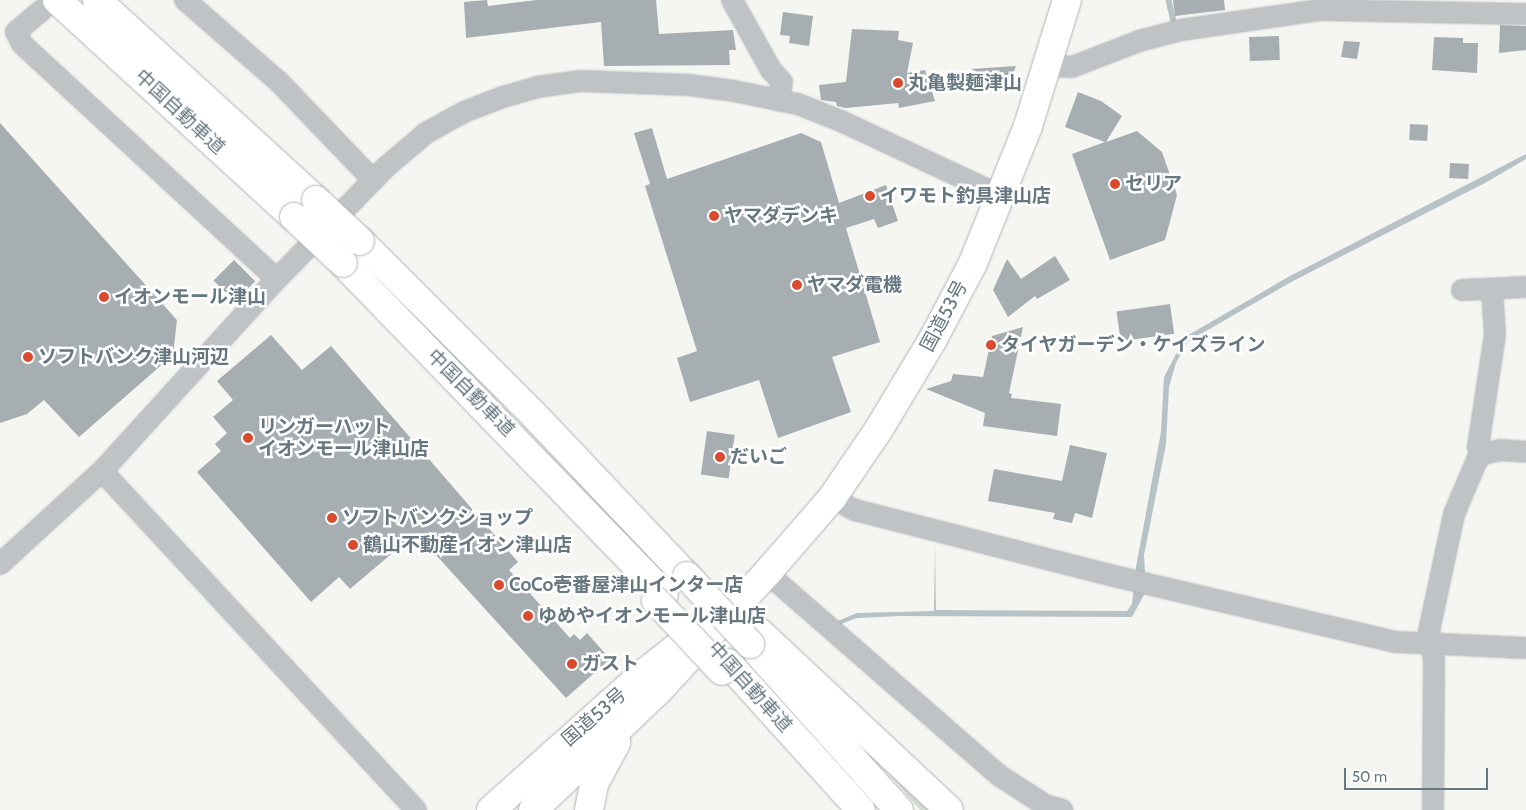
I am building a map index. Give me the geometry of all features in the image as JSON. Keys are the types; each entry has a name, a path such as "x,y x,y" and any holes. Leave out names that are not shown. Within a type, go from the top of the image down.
{"highway":[{"name":"中国自動車道","path":"97,0 360,241 691,572 755,638 899,810"},
{"name":"国道53号","path":"533,810 658,691 758,583 832,498 933,339 973,262 1001,196 1048,66 1067,0"},
{"name":"中国自動車道","path":"50,5 294,217 343,263 515,437 660,597 861,810"},
{"name":"国道53号","path":"492,810 642,675 758,583"},
{"path":"755,638 949,810"},
{"path":"725,667 835,810"},
{"path":"589,810 594,784 603,762 658,691"}],"street":[{"path":"185,0 279,82 373,180"},
{"path":"732,0 771,70 782,82 778,100"},
{"path":"50,5 8,35 22,44 277,279"},
{"path":"1048,66 1072,67 1139,41 1181,30 1320,10 1526,14"},
{"path":"0,564 102,471 277,279 373,180 426,133 464,112 537,87 580,81 689,85 798,104 843,122 1001,196"},
{"path":"1462,290 1526,287"},
{"path":"1483,454 1478,447 1495,335 1492,290"},
{"path":"1433,810 1434,661 1430,644 1436,595 1454,514 1476,460 1483,454 1500,450 1526,452"},
{"path":"102,471 416,810"},
{"path":"832,498 855,510 1118,577 1396,642 1526,648"},
{"path":"758,583 1000,776 1045,805 1062,810"}],"shaded area":[{"path":"1526,154 1526,159 1485,183 1293,281 1187,342 1176,363 1169,387 1166,444 1144,555 1146,591 1132,617 900,616 857,618 838,625 833,623 857,613 934,611 935,543 936,610 1127,611 1132,604 1136,567 1161,432 1164,377 1185,337 1290,276"},
{"path":"877,760 936,810 920,810"}],"building":[{"path":"487,0 488,6 536,0 656,0 659,34 733,30 736,50 729,50 730,65 604,66 601,22 466,38 464,2"},
{"path":"1173,0 1224,0 1225,10 1175,16"},
{"path":"783,12 813,16 809,46 789,43 790,36 780,35"},
{"path":"1500,25 1526,26 1526,50 1499,53"},
{"path":"852,29 899,31 898,40 913,43 907,73 925,70 935,101 899,108 898,103 846,108 837,106 836,102 821,100 819,85 846,82"},
{"path":"1279,36 1280,60 1250,61 1249,37"},
{"path":"1434,37 1463,38 1463,43 1478,43 1477,73 1432,70"},
{"path":"1344,41 1360,42 1357,59 1341,57"},
{"path":"1016,66 1008,87 971,69"},
{"path":"1078,92 1101,101 1122,116 1106,142 1137,131 1162,152 1177,195 1165,240 1110,260 1072,154 1105,142 1065,127"},
{"path":"0,123 177,320 173,355 79,437 44,400 27,414 0,423"},
{"path":"1410,124 1428,125 1427,141 1409,140"},
{"name":"ヤマダ電機","path":"652,128 667,179 801,133 821,142 839,203 886,185 898,221 878,228 874,219 846,228 880,342 832,357 851,412 778,438 759,380 690,402 677,358 697,351 645,186 650,184 634,133"},
{"path":"1450,163 1469,164 1468,179 1449,178"},
{"path":"1055,256 1070,280 1037,299 1035,296 1008,317 993,290 1007,259 1021,279"},
{"path":"234,260 255,281 235,302 213,281"},
{"path":"1170,304 1174,334 1121,341 1117,312"},
{"path":"1023,327 1009,393 1012,394 1011,398 1061,404 1057,436 983,426 985,413 926,389 951,381 953,374 983,377 992,336"},
{"path":"271,335 302,370 331,346 518,562 509,570 570,638 574,634 580,640 587,633 610,659 566,698 416,533 350,589 339,577 311,602 197,472 221,451 215,444 227,433 213,417 233,400 217,381"},
{"path":"707,431 735,435 729,478 701,475"},
{"path":"1070,445 1107,453 1092,518 1075,513 1072,523 1053,519 1055,513 988,501 994,469 1062,481"}],"waterway":[{"path":"1169,0 1175,27"}],"place":[{"name":"丸亀製麺津山","path":"898,83"},
{"name":"セリア","path":"1115,184"},
{"name":"イワモト釣具津山店","path":"870,196"},
{"name":"ヤマダデンキ","path":"714,216"},
{"name":"ヤマダ電機","path":"797,285"},
{"name":"イオンモール津山","path":"104,297"},
{"name":"タイヤガーデン・ケイズライン","path":"991,345"},
{"name":"ソフトバンク津山河辺","path":"28,357"},
{"name":"リンガーハット イオンモール津山店","path":"248,438"},
{"name":"だいご","path":"720,457"},
{"name":"ソフトバンクショップ","path":"332,518"},
{"name":"鶴山不動産イオン津山店","path":"353,545"},
{"name":"CoCo壱番屋津山インター店","path":"499,585"},
{"name":"ゆめやイオンモール津山店","path":"528,616"},
{"name":"ガスト","path":"572,664"}]}
